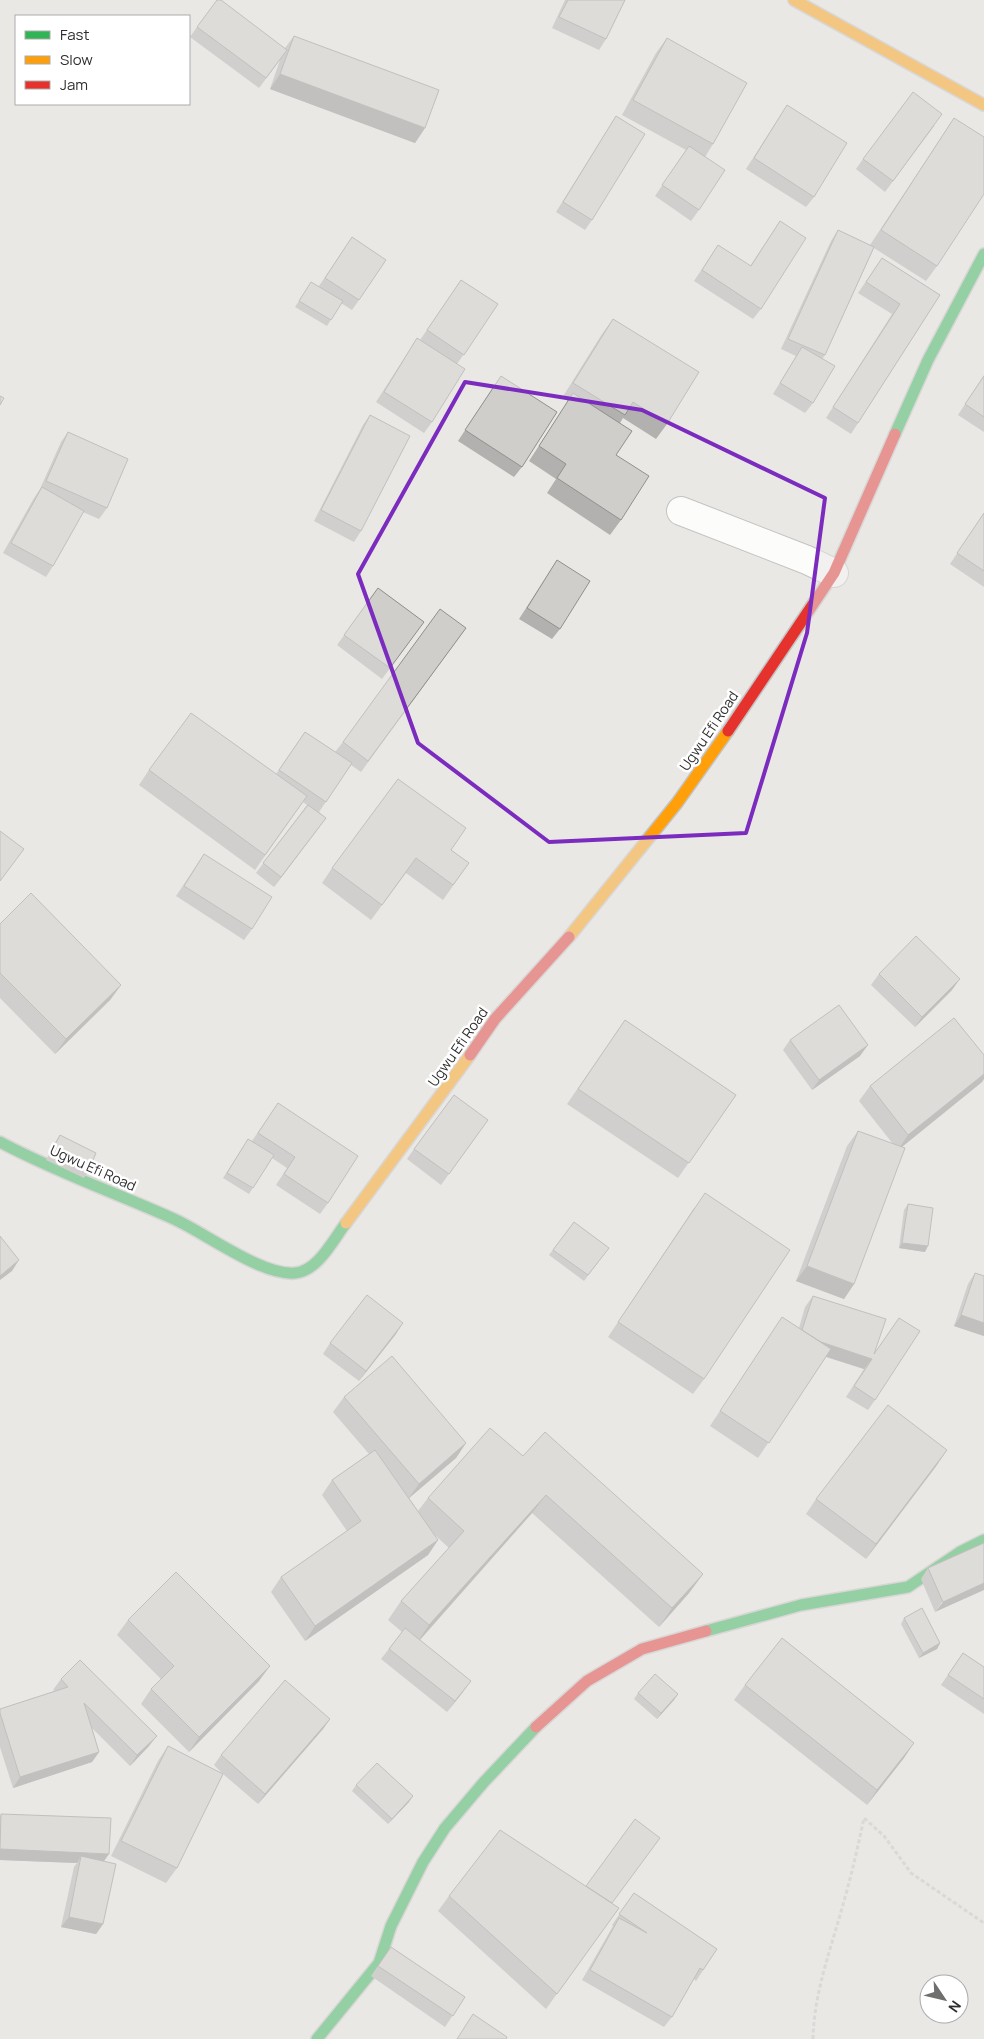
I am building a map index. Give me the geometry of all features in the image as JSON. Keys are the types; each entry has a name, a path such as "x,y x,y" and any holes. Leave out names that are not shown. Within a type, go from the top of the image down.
{"street":[{"path":"794,0 984,105"},
{"path":"681,511 807,560 834,573 925,368 984,254"},
{"name":"Ugwu Efi Road","path":"0,1142 103,1190 176,1219 270,1269 292,1273 306,1270 318,1260 440,1098 494,1019 570,936 677,803 706,764 834,573"},
{"path":"317,2039 379,1964 391,1926 423,1862 445,1828 543,1720 587,1681 642,1649 801,1606 908,1587 960,1552 984,1540"}],"path":[{"path":"813,2039 813,2025 825,1961 844,1901 864,1818 884,1836 911,1873 984,1924"}],"highlighted area":[{"path":"465,382 642,410 825,498 807,633 746,833 549,842 418,743 358,574"}],"building":[{"path":"217,0 221,0 287,50 266,78 197,27"},
{"path":"568,0 625,0 606,39 559,17"},
{"path":"294,36 439,90 425,128 280,74"},
{"path":"667,38 747,83 713,144 633,100"},
{"path":"913,92 942,114 893,181 863,159"},
{"path":"787,105 847,143 814,197 754,158"},
{"path":"616,116 645,134 592,220 563,202"},
{"path":"954,118 984,137 984,194 937,266 881,230"},
{"path":"689,146 725,170 699,210 662,185"},
{"path":"780,221 806,238 761,309 702,270 718,245 751,266"},
{"path":"838,230 874,247 825,355 788,339"},
{"path":"352,237 386,260 359,300 325,278"},
{"path":"882,258 940,295 858,423 833,407 900,304 866,282"},
{"path":"461,280 498,304 464,355 427,330"},
{"path":"311,282 343,301 331,320 299,301"},
{"path":"613,319 699,372 667,424 633,402 625,415 573,383"},
{"path":"417,338 465,369 432,422 384,392"},
{"path":"802,347 835,366 813,403 780,383"},
{"path":"501,376 557,412 522,467 465,430"},
{"path":"984,376 984,417 965,404"},
{"path":"573,393 632,431 616,455 649,476 621,520 557,478 566,464 539,446"},
{"path":"0,396 4,398 0,405"},
{"path":"370,415 410,436 361,531 321,510"},
{"path":"68,432 128,459 107,508 46,481"},
{"path":"42,487 84,511 53,566 11,543"},
{"path":"984,513 984,571 957,553"},
{"path":"557,560 590,581 560,629 527,608"},
{"path":"378,588 424,622 390,668 344,635"},
{"path":"440,609 466,628 368,761 343,742"},
{"path":"191,713 307,796 265,855 149,770"},
{"path":"305,732 352,763 326,802 279,770"},
{"path":"398,779 466,828 451,850 469,863 453,885 416,858 382,905 332,868"},
{"path":"308,805 326,818 281,877 263,863"},
{"path":"0,831 24,849 0,881"},
{"path":"204,854 272,897 252,929 184,886"},
{"path":"31,893 121,985 66,1039 0,973 0,924"},
{"path":"916,936 960,979 922,1017 879,974"},
{"path":"839,1005 868,1045 819,1080 790,1040"},
{"path":"954,1018 984,1055 984,1074 908,1135 870,1086"},
{"path":"625,1020 736,1095 689,1163 578,1089"},
{"path":"454,1095 488,1120 449,1174 414,1149"},
{"path":"278,1103 358,1156 328,1203 284,1174 295,1157 258,1133"},
{"path":"858,1131 905,1148 854,1284 807,1266"},
{"path":"60,1135 96,1153 88,1172 50,1154"},
{"path":"248,1139 274,1155 253,1188 227,1173"},
{"path":"705,1193 790,1250 704,1379 618,1322"},
{"path":"908,1204 933,1208 928,1246 902,1243"},
{"path":"574,1222 609,1248 588,1275 553,1250"},
{"path":"0,1236 19,1260 0,1276"},
{"path":"975,1273 984,1276 984,1323 961,1315"},
{"path":"367,1295 403,1323 366,1371 330,1343"},
{"path":"813,1296 886,1319 874,1354 899,1318 920,1331 875,1400 854,1386 872,1359 821,1342 802,1330"},
{"path":"782,1317 831,1349 769,1443 720,1411"},
{"path":"392,1356 466,1443 419,1484 344,1397"},
{"path":"888,1405 947,1450 876,1544 816,1499"},
{"path":"490,1428 523,1456 545,1432 703,1574 672,1608 546,1495 429,1625 401,1601 464,1531 428,1498"},
{"path":"375,1450 438,1540 315,1626 281,1577 361,1521 332,1480"},
{"path":"984,1543 984,1583 943,1602 928,1568"},
{"path":"176,1572 270,1666 199,1737 151,1689 174,1666 128,1620"},
{"path":"922,1608 940,1643 923,1653 904,1618"},
{"path":"405,1628 471,1681 455,1701 389,1649"},
{"path":"782,1638 914,1743 877,1790 745,1685"},
{"path":"963,1653 984,1667 984,1699 948,1675"},
{"path":"80,1660 157,1736 137,1755 84,1703 99,1752 20,1777 0,1709 68,1687 61,1679"},
{"path":"655,1674 678,1694 661,1713 638,1693"},
{"path":"285,1680 330,1719 265,1794 221,1755"},
{"path":"168,1746 223,1774 177,1868 121,1841"},
{"path":"377,1763 413,1796 392,1819 356,1785"},
{"path":"1,1814 111,1818 109,1854 0,1849"},
{"path":"635,1819 660,1838 612,1903 586,1886"},
{"path":"500,1830 619,1908 557,1994 449,1896"},
{"path":"81,1856 116,1864 103,1924 69,1917"},
{"path":"634,1893 717,1949 703,1970 700,1968 672,2017 590,1970 619,1918 647,1933 619,1914"},
{"path":"391,1947 465,1997 453,2016 378,1966"},
{"path":"473,2014 507,2037 506,2039 457,2039"}],"traffic: fast":[{"path":"895,434 928,360 984,254"},
{"path":"0,1142 64,1173 187,1225 250,1261 282,1272 295,1273 311,1267 324,1254 346,1223"},
{"path":"706,1631 801,1605 908,1587 960,1552 984,1540"},
{"path":"317,2039 379,1963 391,1926 423,1862 445,1828 484,1782 536,1727"}],"traffic: slow":[{"path":"794,0 984,105"},
{"path":"569,937 677,803 728,731"},
{"path":"346,1223 470,1055"}],"traffic: jam":[{"path":"728,731 834,573 895,434"},
{"path":"470,1055 495,1019 569,937"},
{"path":"536,1727 587,1681 642,1649 706,1631"}]}
